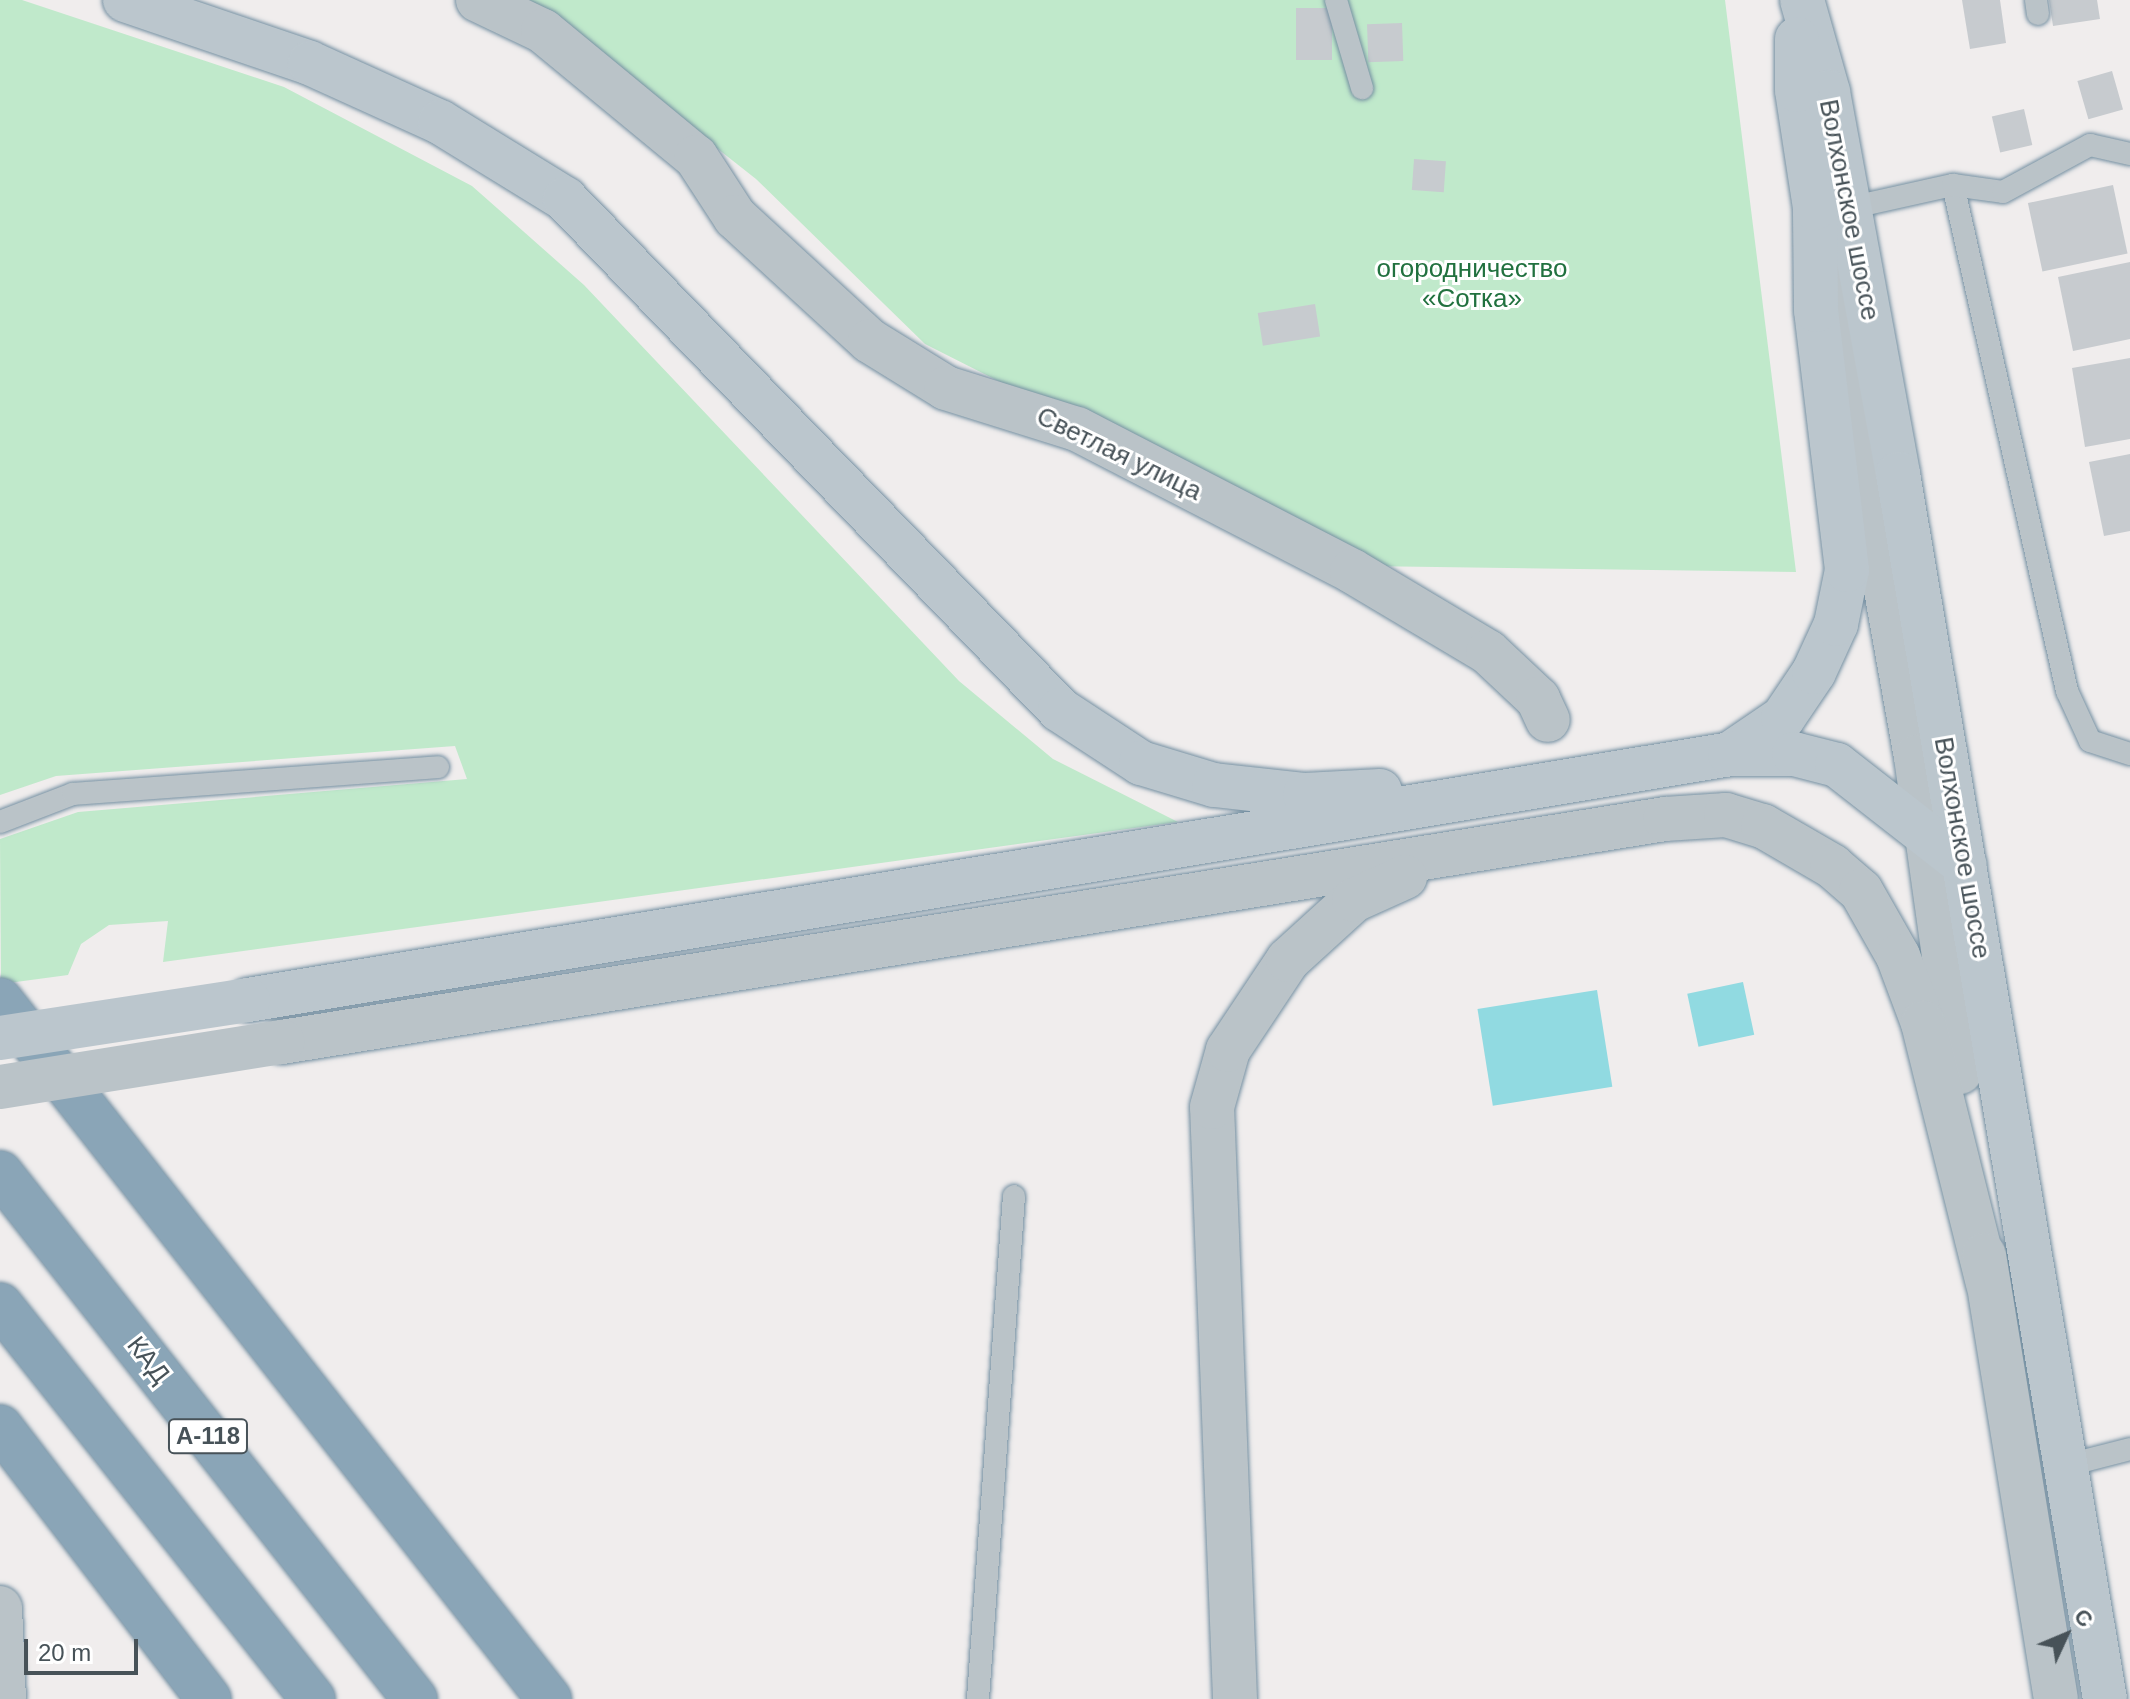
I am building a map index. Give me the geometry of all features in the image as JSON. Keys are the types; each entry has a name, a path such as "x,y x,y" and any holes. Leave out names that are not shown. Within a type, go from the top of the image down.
{"highway":[{"path":"0,1000 549,1699"},
{"name":"КАД","path":"0,1173 415,1699"},
{"name":"А-118","path":"0,1305 313,1699"},
{"path":"0,1427 209,1699"}],"main road":[{"path":"125,0 310,63 440,122 565,199 1060,710 1141,763 1214,785 1305,795 1522,792"},
{"name":"Волхонское шоссе","path":"1800,0 1832,208 1965,865 2105,1699"},
{"path":"1730,754 1783,718 1814,672 1836,624 1847,570 1816,310 1832,208"},
{"path":"0,1038 1522,792 1730,754 1794,754 1837,765 1928,833 1965,865"}],"street":[{"name":"Светлая улица","path":"478,0 543,31 696,157 735,217 870,341 946,388 1077,429 1352,571 1488,652 1538,699 1548,720"},
{"name":"Волхонское шоссе","path":"1832,208 1841,310 1928,833 1988,1283 2056,1699"},
{"path":"0,1087 1459,853 1726,815 1763,826 1832,866 1861,891 1898,956 1923,1023 1988,1283"},
{"path":"1235,1699 1212,1107 1228,1050 1288,960 1354,900 1459,853"},
{"path":"0,1608 4,1699"}],"lane":[{"path":"1336,0 1362,88"},
{"path":"1832,208 1953,185 2003,192 2090,145 2130,154"},
{"path":"1953,185 2067,691 2090,741 2130,754"},
{"path":"0,822 73,794 438,767"},
{"path":"978,1699 1014,1196"},
{"path":"2064,1466 2130,1449"}],"green space":[{"path":"0,0 22,0 284,87 472,186 584,285 959,681 1053,759 1178,822 163,962 168,921 109,925 81,944 68,975 1,984 0,839 78,812 467,779 455,746 56,776 0,795"},
{"name":"огородничество «Сотка»","path":"529,0 1725,0 1796,572 1364,566 925,344 756,179"}],"water":[{"path":"1743,982 1754,1035 1698,1047 1687,994"},
{"path":"1597,990 1612,1087 1493,1106 1477,1009"}],"building":[{"path":"1962,0 2000,0 2006,43 1970,49"},
{"path":"2049,0 2097,0 2100,19 2053,26"},
{"path":"1296,8 1332,8 1332,60 1296,60"},
{"path":"1402,23 1403,61 1368,62 1367,24"},
{"path":"2112,71 2123,109 2088,119 2077,81"},
{"path":"2024,109 2032,145 2000,152 1992,116"},
{"path":"1414,159 1446,161 1444,192 1412,190"},
{"path":"2113,185 2128,253 2042,272 2028,203"},
{"path":"2130,262 2130,339 2073,351 2058,277"},
{"path":"1315,304 1320,337 1263,346 1258,313"},
{"path":"2130,358 2130,439 2085,447 2072,368"},
{"path":"2130,454 2130,531 2104,536 2089,462"}]}
